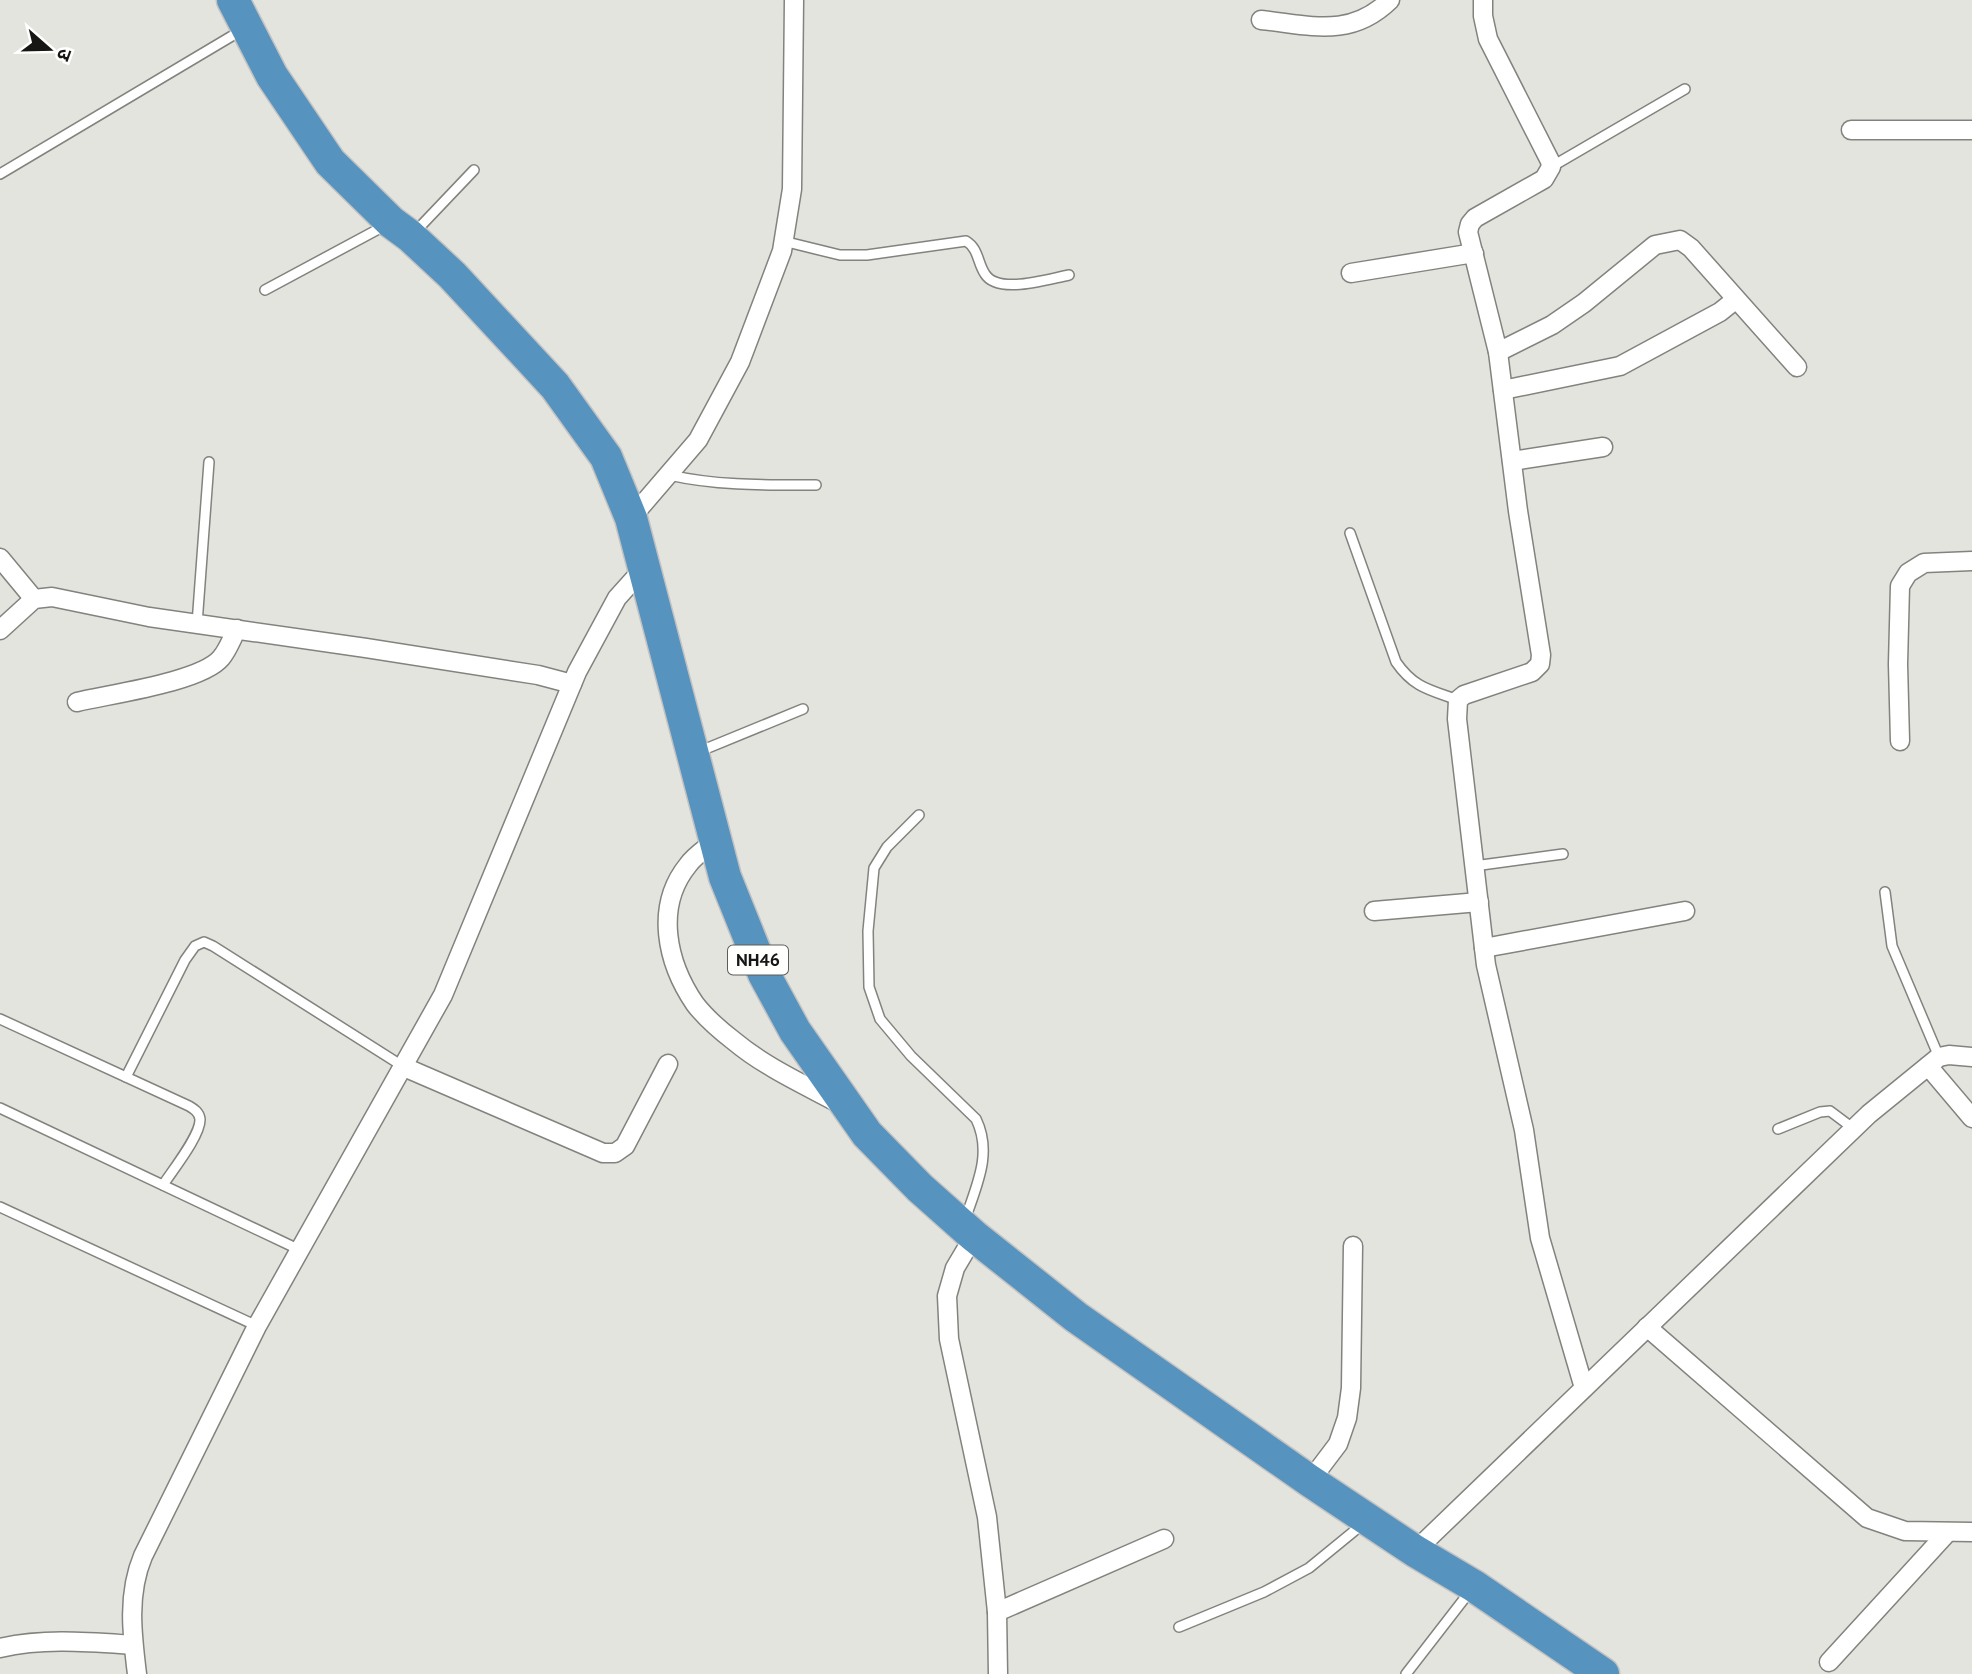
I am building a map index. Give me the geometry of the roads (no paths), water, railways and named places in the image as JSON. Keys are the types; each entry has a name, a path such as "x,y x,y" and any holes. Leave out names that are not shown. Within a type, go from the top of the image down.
{"highway":[{"name":"NH46","path":"239,14 272,76 330,162 452,275 555,386 606,457 631,518 725,877 764,974 795,1031 867,1134 968,1231 1076,1317 1310,1481 1415,1551 1474,1586 1603,1674"}],"street":[{"path":"631,518 698,440 740,362 782,251 792,189 794,0"},
{"path":"1261,20 1331,28 1348,26 1378,10 1390,0"},
{"path":"1483,0 1488,39 1550,161 1544,179 1475,218 1468,232 1498,352 1541,655 1540,664 1532,672 1464,695 1458,700 1457,719 1486,965 1524,1130 1540,1238 1584,1388"},
{"path":"1852,130 1972,130"},
{"path":"1498,352 1552,325 1656,245 1680,240 1691,248 1797,368"},
{"path":"1352,273 1474,253"},
{"path":"1503,390 1620,366 1720,312 1735,300"},
{"path":"1512,461 1603,447"},
{"path":"0,558 34,599"},
{"path":"1900,741 1900,586 1908,573 1924,563 1972,561"},
{"path":"138,1674 133,1644 132,1594 136,1572 257,1326 443,995 572,684 617,598 644,568"},
{"path":"0,630 34,599 52,597 149,617 538,675 572,684"},
{"path":"77,702 188,677 209,668 221,658 237,629"},
{"path":"716,840 688,863 675,884 668,907 667,940 678,976 697,1006 735,1042 774,1068 849,1109"},
{"path":"1374,911 1479,902"},
{"path":"1484,948 1685,911"},
{"path":"1415,1551 1854,1129 1933,1062 1949,1055 1972,1057"},
{"path":"1933,1062 1972,1118"},
{"path":"404,1068 603,1153 615,1153 625,1146 668,1064"},
{"path":"968,1231 947,1296 949,1339 987,1517 997,1612 998,1674"},
{"path":"1310,1481 1338,1444 1348,1419 1351,1388 1353,1245"},
{"path":"1647,1327 1867,1518 1905,1531 1972,1532"},
{"path":"1829,1662 1948,1532"},
{"path":"997,1612 1164,1539"},
{"path":"0,1648 20,1643 55,1641 133,1644"}],"lane":[{"path":"0,174 239,14"},
{"path":"1550,167 1685,89"},
{"path":"265,290 400,229 474,170"},
{"path":"783,241 840,255 867,255 966,241 974,246 984,273 991,282 1009,285 1069,275"},
{"path":"197,624 209,462"},
{"path":"669,475 732,485 816,485"},
{"path":"1350,533 1396,662 1406,677 1422,687 1458,700"},
{"path":"693,754 803,709"},
{"path":"919,815 887,847 874,868 868,931 869,986 880,1019 911,1056 976,1119 983,1133 985,1161 968,1231"},
{"path":"1474,866 1563,854"},
{"path":"1885,892 1892,946 1933,1062"},
{"path":"126,1077 185,960 195,946 204,942 404,1068"},
{"path":"0,1019 197,1112 200,1120 197,1133 163,1185"},
{"path":"0,1108 300,1250"},
{"path":"1778,1129 1820,1112 1830,1111 1854,1129"},
{"path":"0,1207 257,1326"},
{"path":"1179,1628 1264,1592 1309,1568 1368,1520"},
{"path":"1406,1674 1474,1586"}]}
